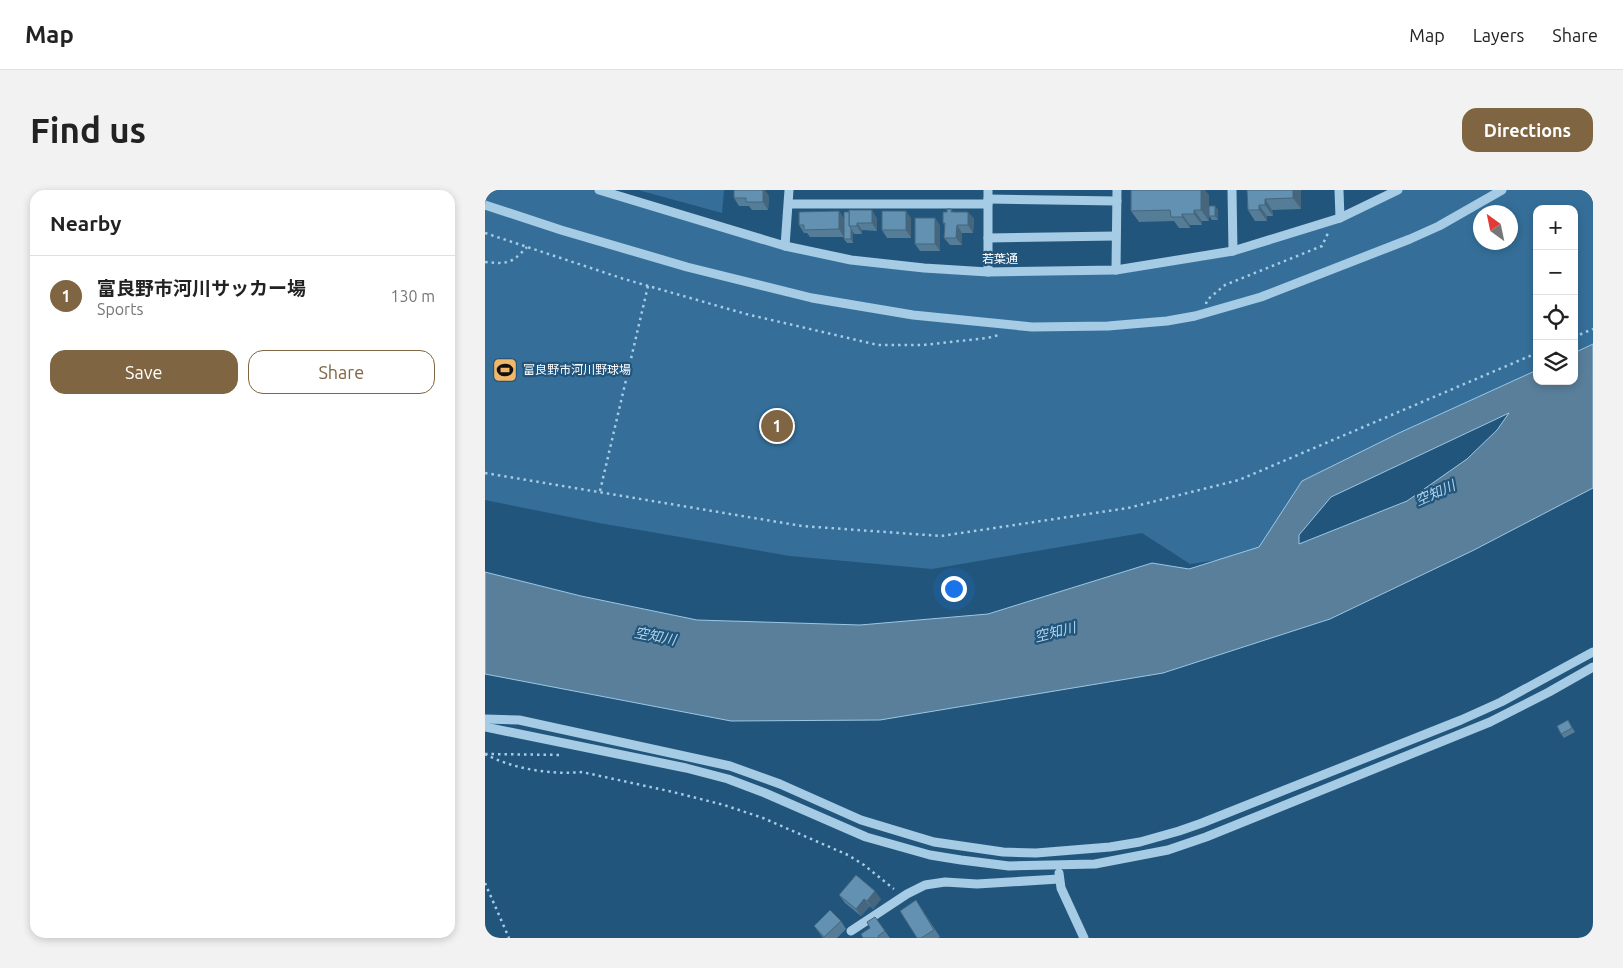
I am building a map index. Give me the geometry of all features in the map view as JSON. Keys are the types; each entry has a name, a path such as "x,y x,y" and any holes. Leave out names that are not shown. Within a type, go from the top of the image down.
{"street":[{"name":"若葉通","path":"599,190 623,194 785,246 851,260 923,268 988,272 1116,270 1233,251 1340,218 1398,190"},
{"path":"785,246 789,190"},
{"path":"1116,270 1117,190"},
{"path":"1232,190 1233,251"},
{"path":"1339,190 1340,218"},
{"path":"485,205 561,230 696,269 812,298 913,315 1032,327 1108,326 1157,322 1205,313 1261,297 1410,239 1439,226 1502,190"},
{"path":"789,204 987,198 1117,201"},
{"path":"987,198 988,272"},
{"path":"987,238 1116,236"},
{"path":"485,718 519,720 730,766 780,784 861,820 934,842 1003,852 1079,851 1140,842 1203,823 1461,720 1501,702 1593,652"},
{"path":"485,727 685,768 728,779 765,792 866,837 930,855 1009,866 1095,864 1168,850 1206,837 1490,722 1593,667"},
{"path":"1057,865 1061,888 1084,938"},
{"path":"851,931 903,896 925,885 945,882 977,884 1059,879"}],"path":[{"path":"1205,313 1207,300 1225,285 1322,246 1331,227 1340,218"},
{"path":"485,233 648,286 746,314 878,345 923,345 987,338 1005,334"},
{"path":"485,262 506,264 517,258 527,247"},
{"path":"600,491 648,286"},
{"path":"1578,335 1593,328"},
{"path":"485,473 802,526 941,536 1128,508 1239,480 1533,355"},
{"path":"485,754 572,755 579,747"},
{"path":"485,754 500,762 528,768 567,773 582,772 673,792 755,816 848,855 865,865 903,896"},
{"path":"485,883 509,938"}],"shaded area":[{"path":"485,190 599,190 785,246 923,268 1116,270 1233,251 1297,232 1398,190 1593,190 1593,348 1578,354 1578,205 1533,205 1533,373 1311,488 1267,553 1190,564 1142,533 932,569 790,556 599,523 485,500"},
{"path":"638,190 724,190 722,213"}],"water":[{"name":"空知川","path":"1593,344 1593,488 1474,550 1330,619 1163,673 880,720 731,721 485,674 485,572 581,596 697,620 860,625 988,614 1152,563 1189,569 1259,547 1302,481 1399,433 1533,372 1533,385 1578,385 1578,351","holes":["1509,413 1497,430 1467,459 1407,501 1299,544 1299,535 1331,497"]}],"building":[{"path":"734,190 763,190 763,202 746,202 746,198 734,198"},
{"path":"1131,190 1201,190 1201,210 1194,210 1194,214 1182,214 1182,217 1171,217 1170,210 1131,211"},
{"path":"1247,190 1293,190 1293,198 1265,199 1265,205 1259,205 1259,210 1248,210"},
{"path":"1209,206 1215,206 1215,216 1209,216"},
{"path":"947,209 951,209 951,212 968,212 968,225 957,225 956,238 944,238 945,223 943,223 943,212 947,212"},
{"path":"849,210 872,210 872,223 857,223 857,226 849,226"},
{"path":"839,211 839,229 804,230 804,225 799,225 799,212"},
{"path":"882,211 906,211 906,230 882,230"},
{"path":"844,212 849,212 851,239 844,239"},
{"path":"915,218 935,218 935,244 915,244"},
{"path":"1568,720 1572,728 1561,734 1557,726"},
{"path":"856,875 875,891 867,901 864,899 856,909 839,895"},
{"path":"916,900 934,930 921,938 917,938 900,911"},
{"path":"830,910 841,921 824,937 814,926"},
{"path":"875,917 885,931 878,936 879,938 863,938 861,934 870,928 867,922"}],"place":[{"name":"富良野市河川野球場","path":"505,370"},
{"name":"富良野市河川サッカー場","path":"777,426"}]}
